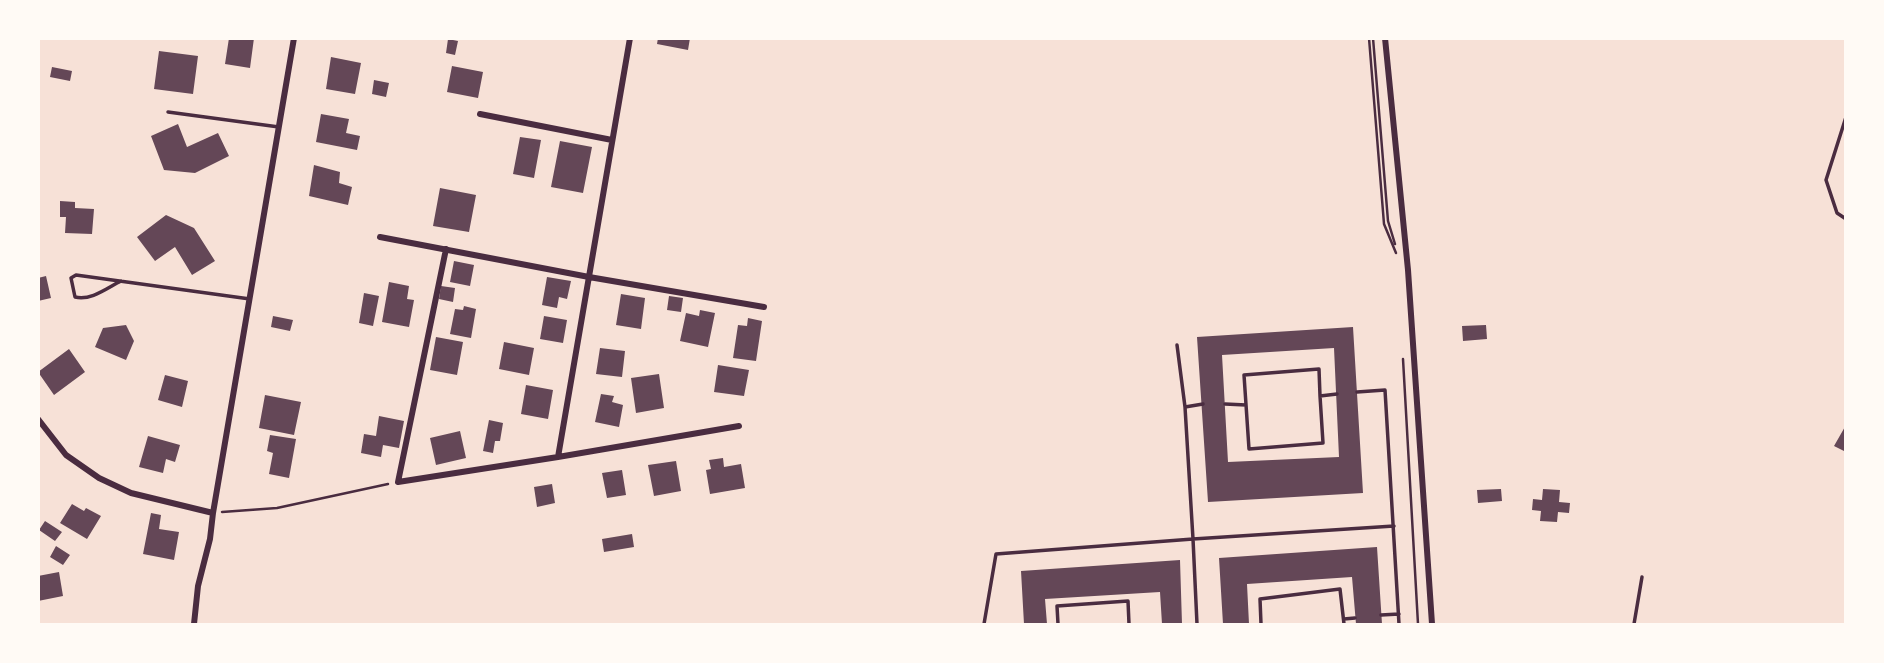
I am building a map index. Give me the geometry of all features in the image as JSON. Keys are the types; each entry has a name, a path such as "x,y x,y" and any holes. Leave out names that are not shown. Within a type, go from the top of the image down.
{"street":[{"path":"194,625 198,586 210,539 294,38"},
{"path":"558,457 630,38"},
{"path":"1385,38 1408,270 1432,625"},
{"path":"480,114 612,140"},
{"path":"380,237 764,307"},
{"path":"446,249 398,482 739,426"},
{"path":"38,419 66,455 99,478 131,494 214,513"}],"lane":[{"path":"167,112 279,127"},
{"path":"1846,117 1826,180 1838,213 1846,219"},
{"path":"121,281 89,298 80,299 75,297 71,278 76,275 121,281 250,299"},
{"path":"1177,345 1185,407 1197,625"},
{"path":"1318,369 1320,396 1323,443 1249,449 1244,375 1318,369"},
{"path":"1357,392 1385,390 1399,625"},
{"path":"1320,396 1337,394"},
{"path":"1185,407 1203,404"},
{"path":"1225,404 1246,405"},
{"path":"984,625 996,554 1394,526"},
{"path":"1634,625 1642,577"},
{"path":"1261,625 1259,599 1340,589 1344,625"},
{"path":"1058,625 1057,606 1128,601 1129,625"},
{"path":"1381,615 1399,614"},
{"path":"1343,619 1356,618"}],"path":[{"path":"1371,38 1388,221 1399,258"},
{"path":"1402,353 1418,625"},
{"path":"214,513 277,508 398,482"}],"building":[{"path":"229,38 254,38 250,68 225,64"},
{"path":"658,38 690,38 688,50 657,44"},
{"path":"448,39 458,41 455,55 446,53"},
{"path":"159,51 198,56 193,94 154,89"},
{"path":"331,57 361,63 355,94 326,89"},
{"path":"452,66 483,72 478,98 447,92"},
{"path":"52,67 72,71 70,81 50,77"},
{"path":"374,80 389,83 386,97 372,94"},
{"path":"321,114 349,119 346,133 360,136 357,150 316,142"},
{"path":"178,124 187,147 218,133 229,156 195,173 164,170 151,136"},
{"path":"520,137 541,140 534,178 513,174"},
{"path":"560,141 592,147 583,193 551,187"},
{"path":"314,165 340,172 339,183 352,187 348,205 309,196"},
{"path":"440,188 476,195 469,232 433,226"},
{"path":"60,201 75,202 75,208 94,209 92,234 65,233 66,217 60,217"},
{"path":"166,215 194,228 215,261 192,275 175,247 155,261 137,237"},
{"path":"454,261 474,265 470,286 450,282"},
{"path":"46,276 51,298 38,301 38,278"},
{"path":"547,277 571,281 567,299 559,297 557,308 542,305"},
{"path":"389,282 409,286 407,299 414,300 409,327 382,322"},
{"path":"441,286 455,288 453,302 439,299"},
{"path":"364,293 379,296 373,326 359,323"},
{"path":"621,294 645,298 641,329 616,325"},
{"path":"669,296 683,298 681,312 667,310"},
{"path":"464,306 476,309 471,338 450,334 455,309 463,310"},
{"path":"700,310 715,313 708,347 680,341 686,313 699,316"},
{"path":"273,316 293,320 290,331 271,327"},
{"path":"544,316 567,320 563,343 540,339"},
{"path":"748,318 762,321 756,361 733,358 738,325 747,326"},
{"path":"126,325 134,341 126,360 95,347 103,328"},
{"path":"1486,325 1487,339 1463,341 1462,326"},
{"path":"1353,327 1363,493 1208,502 1197,337","holes":["1334,348 1339,457 1228,462 1222,355"]},
{"path":"436,337 463,342 457,375 430,370"},
{"path":"504,342 534,348 529,375 499,369"},
{"path":"600,348 625,351 622,377 596,374"},
{"path":"69,349 85,372 54,395 38,372"},
{"path":"718,365 749,370 744,396 714,392"},
{"path":"659,374 664,408 636,413 631,378"},
{"path":"165,375 188,381 182,407 158,400"},
{"path":"526,385 553,390 548,419 521,414"},
{"path":"601,394 614,396 612,402 623,405 619,427 595,422"},
{"path":"265,395 301,402 294,435 259,428"},
{"path":"379,416 404,421 399,448 383,445 381,457 361,453 364,434 376,436"},
{"path":"489,420 503,423 500,441 495,441 493,453 483,451"},
{"path":"1846,425 1846,452 1834,446"},
{"path":"460,431 466,458 436,465 430,438"},
{"path":"270,435 296,439 289,478 269,474 273,453 267,451"},
{"path":"148,436 180,445 175,462 166,459 163,473 139,467"},
{"path":"723,458 724,467 741,464 745,488 710,494 706,470 711,469 709,460"},
{"path":"676,461 681,491 654,496 648,465"},
{"path":"622,470 626,495 607,498 602,473"},
{"path":"552,484 555,503 537,507 534,487"},
{"path":"1501,489 1502,501 1478,503 1477,490"},
{"path":"1543,489 1560,490 1559,502 1570,503 1569,513 1558,512 1557,522 1540,521 1541,511 1532,510 1533,499 1542,500"},
{"path":"72,504 101,516 87,539 60,523"},
{"path":"151,513 161,515 159,529 179,532 174,560 143,554"},
{"path":"45,521 62,532 55,541 39,530"},
{"path":"632,534 634,547 604,552 602,539"},
{"path":"56,546 70,555 63,565 50,557"},
{"path":"1377,547 1382,624 1356,624 1352,577 1247,584 1249,624 1223,624 1219,558"},
{"path":"1180,560 1182,624 1162,624 1160,592 1045,599 1047,624 1024,624 1021,571"},
{"path":"59,572 63,596 38,601 38,576"}]}
